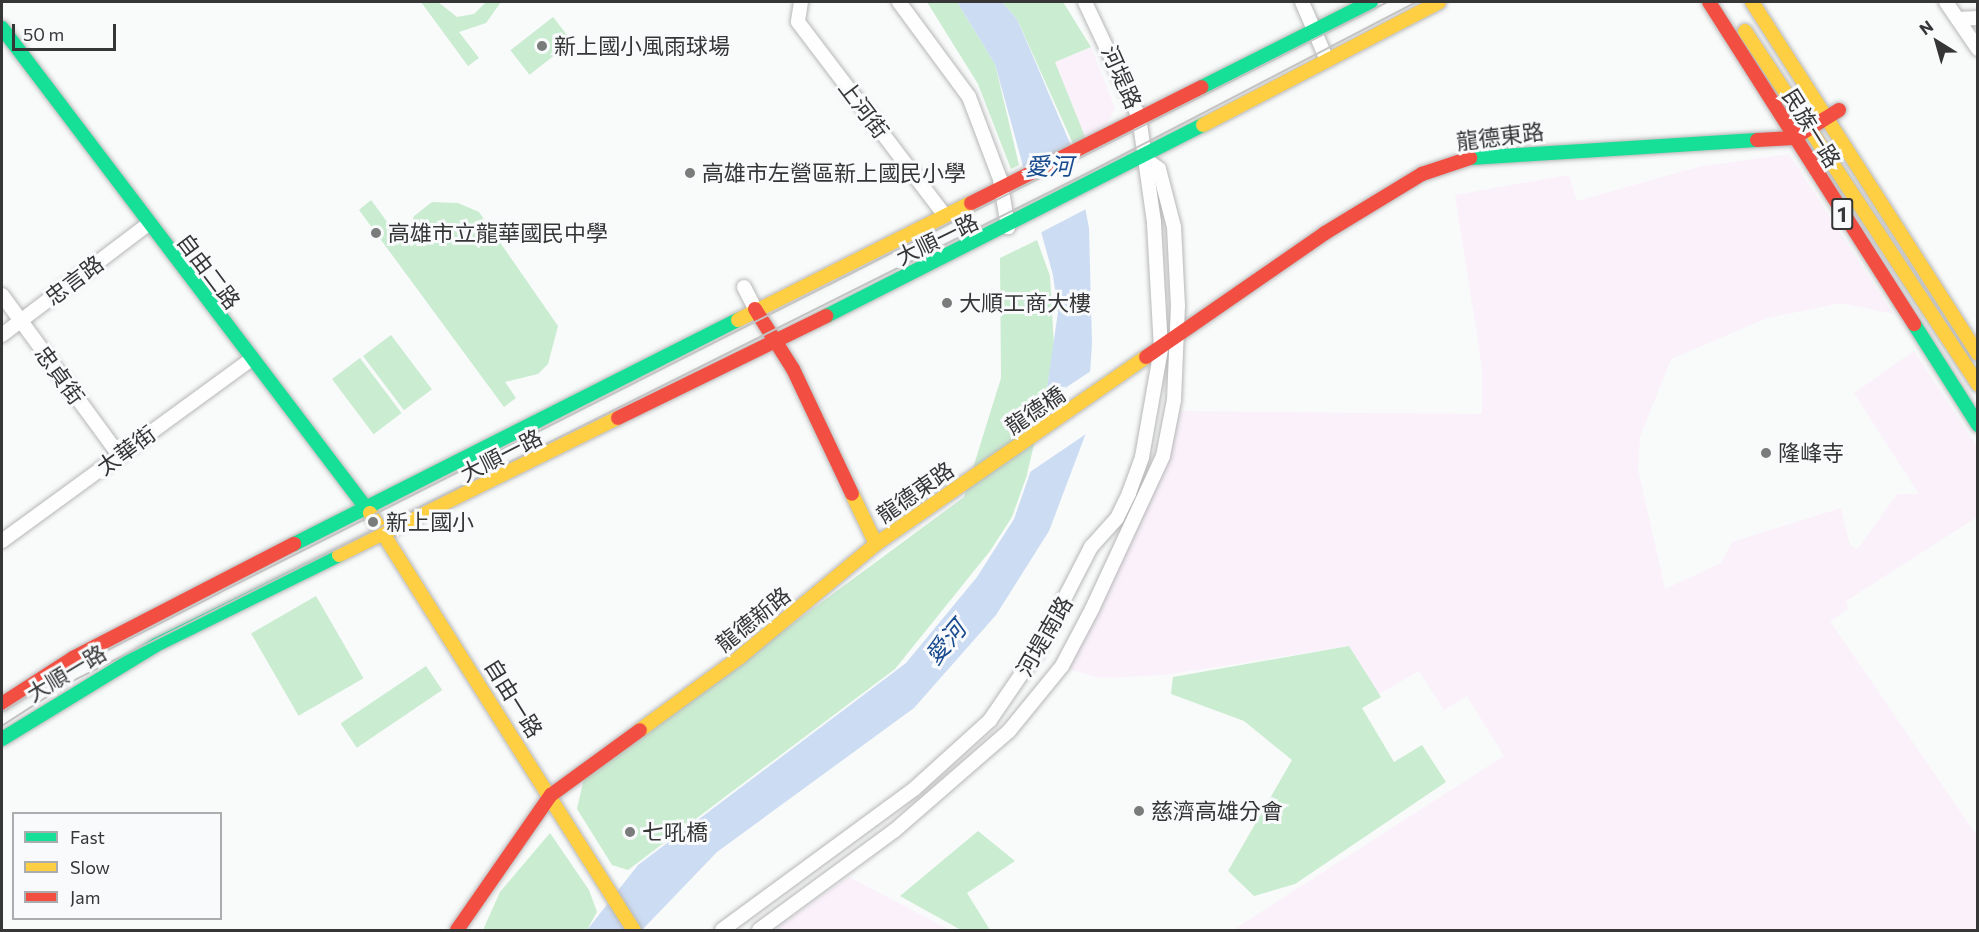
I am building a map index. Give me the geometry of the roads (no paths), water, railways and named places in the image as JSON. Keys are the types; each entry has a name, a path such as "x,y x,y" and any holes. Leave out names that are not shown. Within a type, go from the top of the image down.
{"street":[{"name":"上河街","path":"801,2 798,22 944,214"},
{"path":"899,2 969,97 1001,185 1008,227"},
{"name":"河堤路","path":"1085,2 1139,117 1144,158"},
{"path":"1302,2 1327,60"},
{"path":"1139,117 1313,28 1371,2"},
{"path":"1144,158 1440,2"},
{"name":"民族一路","path":"1709,2 1977,425"},
{"name":"民族一路","path":"1727,2 1977,385"},
{"name":"民族一路","path":"1752,2 1977,354"},
{"name":"民族一路","path":"1769,2 1977,326"},
{"path":"1946,2 1977,50"},
{"path":"1958,19 1977,18"},
{"name":"自由二路","path":"2,28 147,225 387,536"},
{"name":"龍德東路","path":"1115,380 1178,340 1363,208 1441,165 1573,148 1794,138 1839,110"},
{"name":"大順一路","path":"2,704 73,658 755,309 1139,117"},
{"name":"大順一路","path":"2,739 156,645 387,536 1144,158"},
{"name":"河堤南路","path":"722,930 914,789 1007,699 1091,547 1125,501 1142,457 1161,349 1154,222 1144,158"},
{"name":"河堤南路","path":"759,930 955,782 1045,691 1092,609 1164,456 1178,340 1170,204 1160,169 1144,158"},
{"name":"河堤南路","path":"1154,222 1166,237 1178,340"},
{"name":"忠言路","path":"2,335 147,225"},
{"path":"744,287 772,342 793,369 876,544"},
{"name":"忠貞街","path":"2,295 119,456"},
{"path":"1920,336 1965,306"},
{"name":"太華街","path":"2,541 250,360"},
{"name":"龍德橋","path":"978,474 1115,380"},
{"name":"龍德東路","path":"876,544 978,474"},
{"name":"自由一路","path":"387,536 634,930"},
{"name":"龍德新路","path":"457,930 493,871 551,795 740,657 876,544"}],"water":[{"name":"愛河","path":"957,2 1002,2 1017,19 1075,155 1089,228 1092,344 1086,433 1049,531 996,615 914,708 717,852 642,930 587,930 638,865 906,663 977,577 1014,519 1038,450 1058,312 1053,275 995,64"}],"tram line":[{"path":"2,712 61,674 219,593 1388,2"},
{"path":"2,726 67,684 1090,172 1417,2"}],"place":[{"name":"新上國小風雨球場","path":"542,46"},
{"name":"高雄市左營區新上國民小學","path":"690,173"},
{"name":"高雄市立龍華國民中學","path":"376,233"},
{"name":"大順工商大樓","path":"947,303"},
{"name":"隆峰寺","path":"1766,453"},
{"name":"新上國小","path":"373,522"},
{"name":"慈濟高雄分會","path":"1139,811"},
{"name":"七吼橋","path":"630,832"}]}
